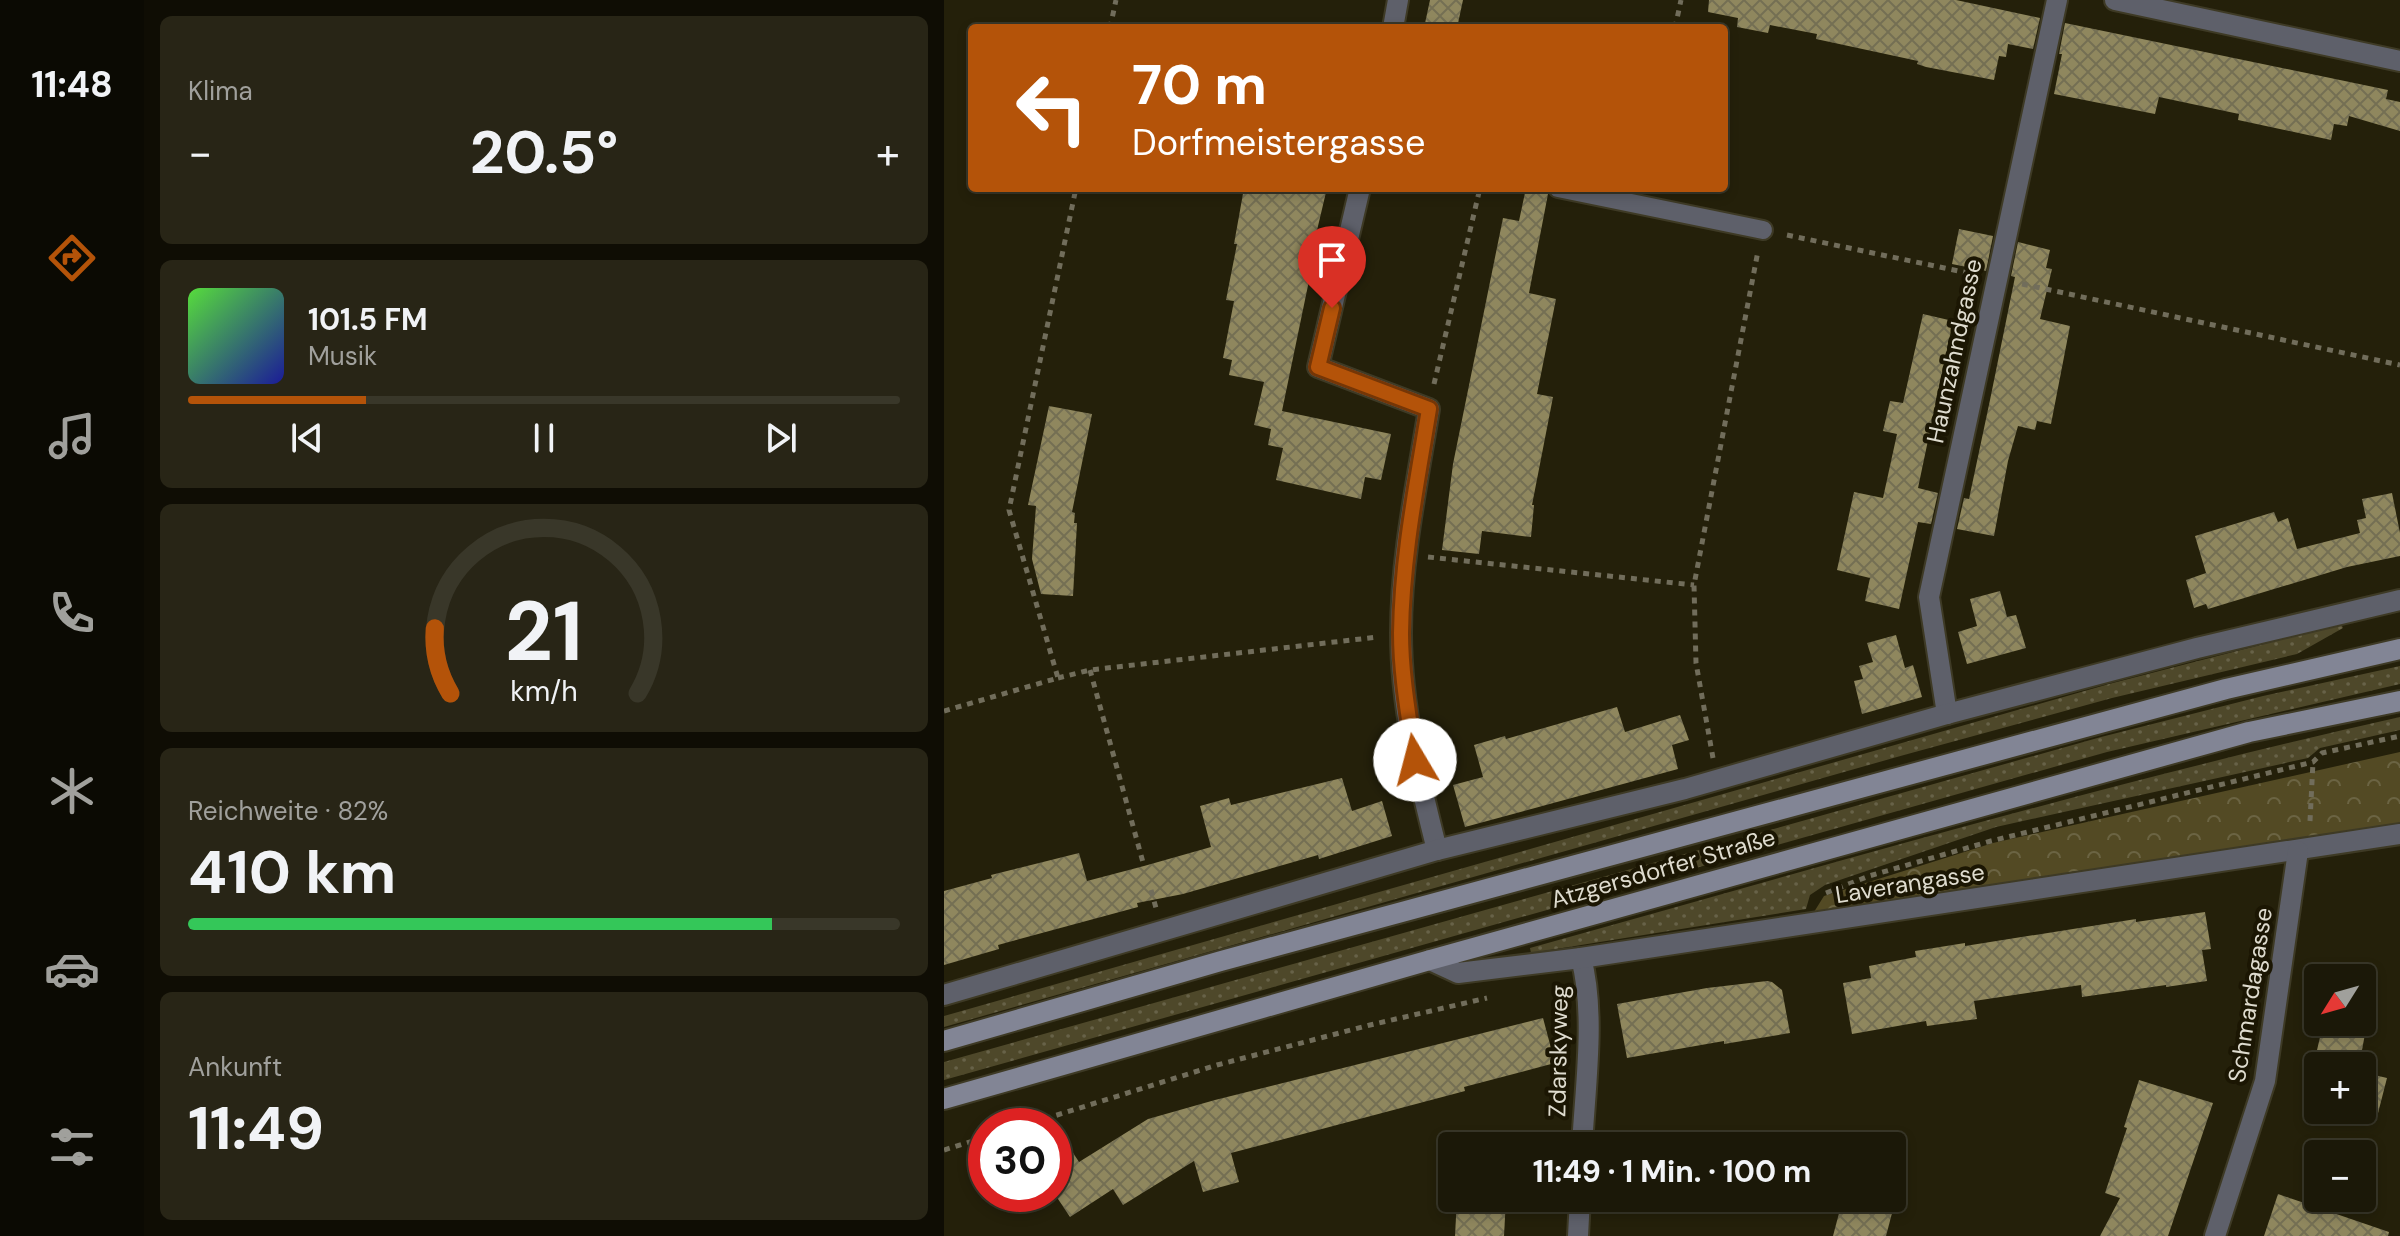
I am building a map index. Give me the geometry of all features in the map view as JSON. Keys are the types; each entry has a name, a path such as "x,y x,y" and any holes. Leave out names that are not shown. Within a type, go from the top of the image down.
{"main road":[{"name":"Atzgersdorfer Straße","path":"944,1041 1221,961 2195,697 2400,649"},
{"name":"Atzgersdorfer Straße","path":"944,1099 2249,732 2400,701"}],"street":[{"path":"1394,24 1398,0"},
{"name":"Haunzahndgasse","path":"1947,714 1929,597 2057,0"},
{"path":"2115,0 2400,61"},
{"path":"1359,192 1318,367 1429,409 1406,554 1401,634 1415,760 1437,850"},
{"path":"944,995 1437,850 1718,780 1947,714 2197,648 2400,600"},
{"name":"Laverangasse","path":"1430,960 1458,973 1581,958 2400,834"},
{"name":"Schmardagasse","path":"2215,1236 2265,1081 2304,850"},
{"name":"Zdarskyweg","path":"1581,958 1589,1003 1583,1132"},
{"path":"1578,1236 1579,1212"}],"lane":[{"path":"1578,192 1763,230"}],"path":[{"path":"1111,24 1116,0"},
{"path":"1676,24 1681,0"},
{"path":"1058,678 1009,510 1075,192"},
{"path":"1429,409 1479,192"},
{"path":"1718,780 1706,730 1696,663 1694,585 1763,230 2400,365"},
{"path":"1406,554 1694,585"},
{"path":"944,711 1090,670 1401,634"},
{"path":"1090,670 1144,866"},
{"path":"1817,896 1869,876 1991,841 2313,762 2322,753 2400,736"},
{"path":"2304,850 2313,762"},
{"path":"1072,1110 1217,1065 1494,997"},
{"path":"944,1150 968,1143"}],"shaded area":[{"path":"2341,624 2343,628 2297,654 2112,698 1904,755 944,1027 944,1016 2109,684"},
{"path":"2400,666 2400,684 2107,752 944,1080 944,1062 2101,737 2263,696"},
{"path":"2400,717 2400,730 2320,748 2308,758 1996,827 1825,885 1810,895 1806,909 1531,953 1530,948 1964,827"}],"green space":[{"path":"2400,752 2400,828 1809,920 1824,896 1993,843"}],"building":[{"path":"1430,0 1463,0 1458,24 1425,24"},
{"path":"1709,0 1956,0 2040,18 2033,49 2008,44 2006,57 1999,56 1994,80 1926,67 1917,64 1918,61 1816,39 1817,34 1770,25 1768,33 1737,27 1738,18 1708,12"},
{"path":"2065,23 2388,90 2386,99 2400,102 2400,131 2349,116 2347,126 2334,124 2331,140 2238,120 2239,114 2159,97 2155,114 2054,94"},
{"path":"1243,192 1326,192 1282,411 1391,434 1381,480 1365,477 1361,499 1276,480 1283,448 1268,445 1271,429 1254,425 1264,382 1229,375 1232,360 1223,358 1234,301 1226,300 1237,244 1234,244"},
{"path":"1525,192 1547,192 1529,293 1556,299 1537,394 1553,397 1532,505 1531,537 1482,531 1479,554 1442,550 1453,464 1503,218 1519,221"},
{"path":"1959,229 1993,236 1986,271 1952,264"},
{"path":"2018,242 2050,250 2046,268 2052,269 2040,319 2070,326 2051,424 2037,421 2035,430 2018,426 1994,536 1957,529 1964,498 1969,499 2015,277 2011,276"},
{"path":"1923,314 1953,321 1918,488 1938,493 1931,524 1918,522 1899,609 1865,601 1870,578 1837,570 1854,492 1883,498 1897,434 1883,431 1890,401 1903,403"},
{"path":"1049,406 1092,414 1072,512 1075,513 1074,523 1077,523 1073,596 1041,594 1032,559 1036,506 1028,505"},
{"path":"2392,493 2400,533 2400,556 2347,567 2208,609 2206,604 2194,608 2186,580 2206,573 2195,536 2274,512 2278,522 2288,518 2297,549 2360,533 2357,520 2366,518 2362,499"},
{"path":"2000,591 2007,617 2016,615 2026,648 1967,664 1958,632 1977,626 1970,599"},
{"path":"1896,635 1905,668 1913,665 1922,697 1862,714 1854,681 1863,679 1859,666 1873,662 1867,643"},
{"path":"1617,707 1625,732 1680,715 1689,740 1672,745 1678,769 1465,827 1453,785 1483,777 1474,745 1505,736 1506,739"},
{"path":"1342,778 1352,811 1382,801 1392,836 1319,859 1318,855 1183,894 1137,903 1138,907 998,945 999,949 944,965 944,891 992,878 991,875 1079,853 1087,881 1211,847 1200,806 1229,798 1231,805"},
{"path":"2205,912 2211,949 2202,950 2207,981 2082,997 2081,985 1974,1001 1977,1019 1927,1026 1926,1021 1852,1034 1843,983 1871,978 1869,966 1916,957 1915,951"},
{"path":"1767,981 1782,990 1790,1033 1627,1058 1617,1004"},
{"path":"1543,1018 1555,1063 1464,1087 1465,1091 1231,1153 1239,1182 1203,1192 1194,1161 1123,1205 1113,1189 1070,1217 1067,1212 1072,1212 1072,1151 1079,1162 1148,1119"},
{"path":"2365,1036 2362,1052 2317,1052 2318,1037"},
{"path":"2376,1075 2387,1078 2376,1121"},
{"path":"2139,1080 2213,1103 2168,1236 2100,1236 2120,1198 2105,1193"},
{"path":"2278,1194 2304,1203 2304,1212 2331,1212 2389,1232 2388,1236 2264,1236"},
{"path":"1456,1212 1505,1212 1504,1236 1455,1236"},
{"path":"1839,1212 1892,1212 1886,1236 1833,1236"}],"route":[{"path":"1332,308 1318,367 1429,409 1406,549 1401,634 1415,760"}]}
